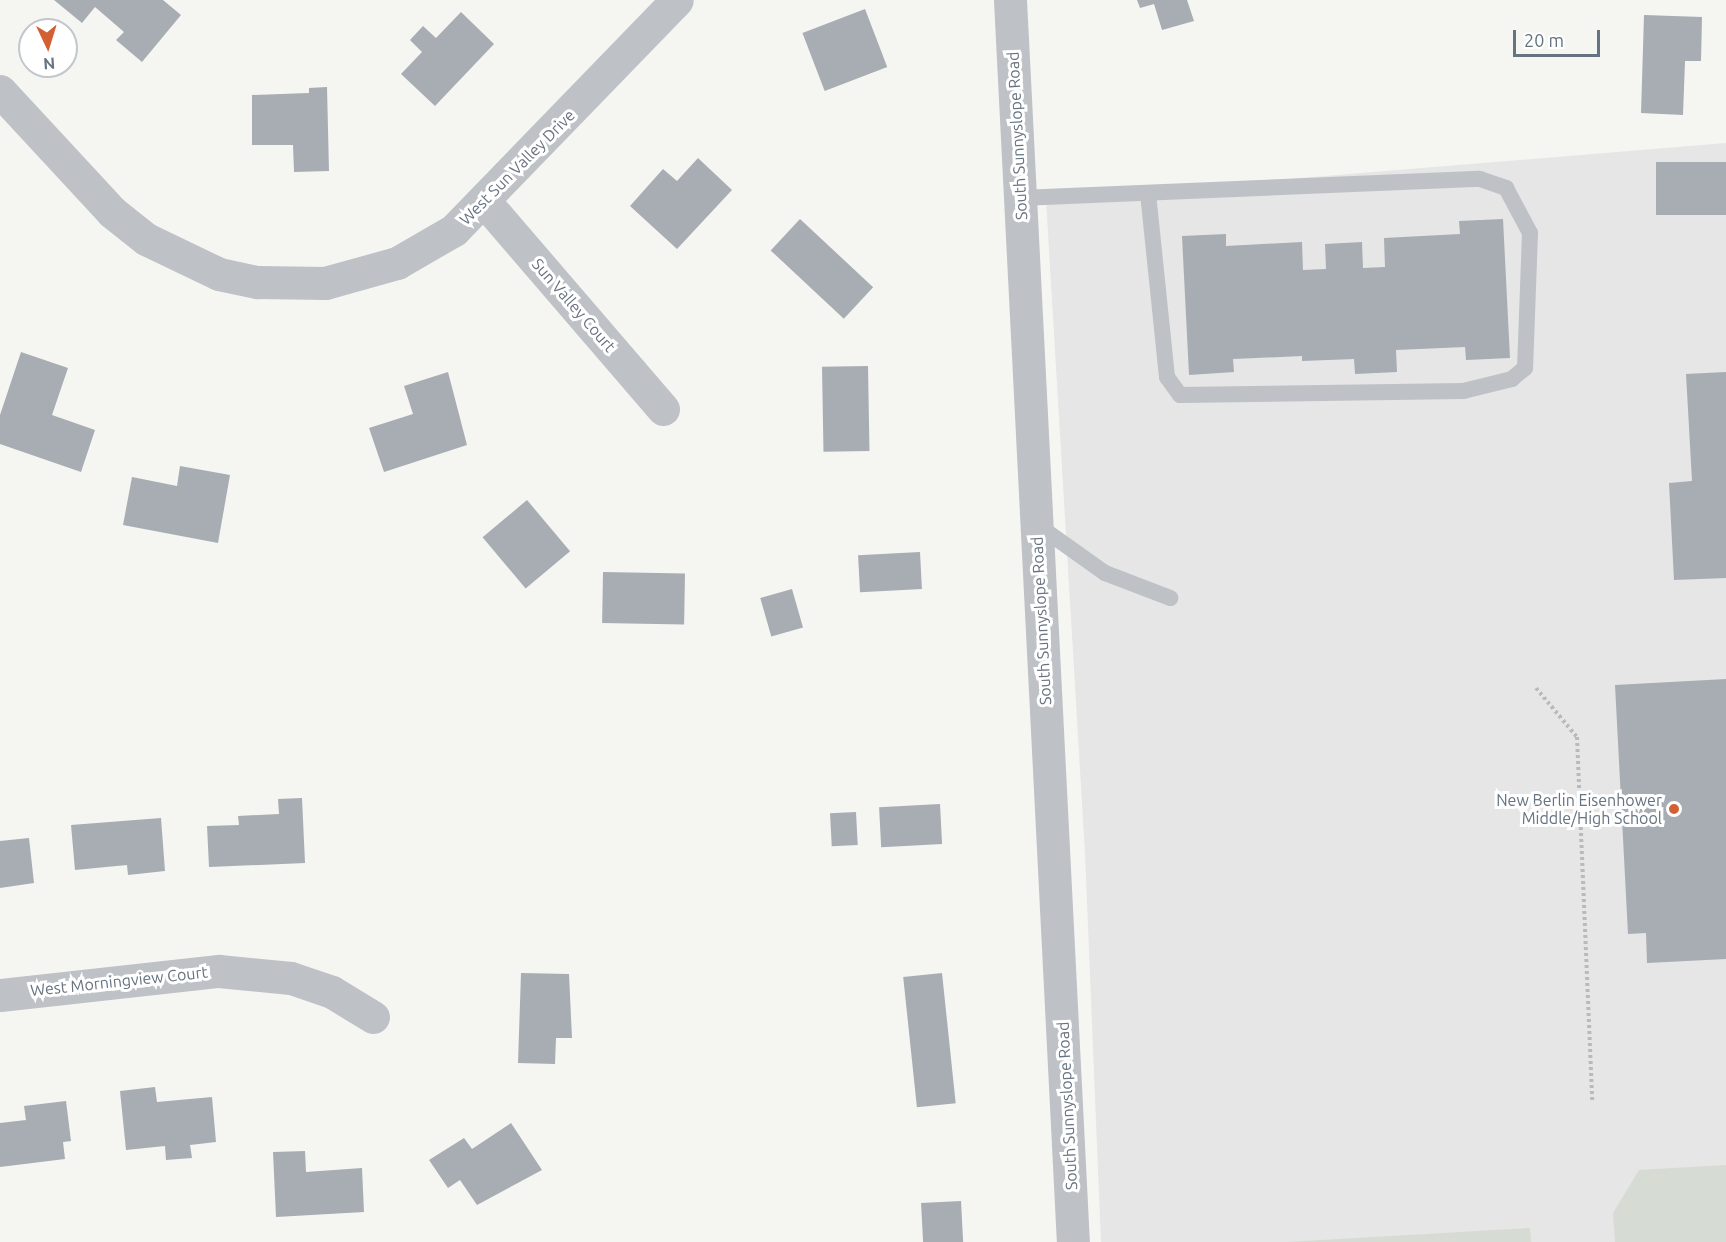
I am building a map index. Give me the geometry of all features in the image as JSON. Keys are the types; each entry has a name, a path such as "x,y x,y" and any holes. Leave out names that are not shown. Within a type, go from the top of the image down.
{"street":[{"name":"West Sun Valley Drive","path":"0,91 112,212 146,239 219,274 307,285 363,276 433,244 485,202 677,0"},
{"name":"South Sunnyslope Road","path":"1010,0 1073,1242"},
{"name":"Sun Valley Court","path":"485,202 663,409"},
{"name":"West Morningview Court","path":"0,995 219,971 291,978 332,992 373,1017"}],"lane":[{"path":"1020,198 1480,179 1506,188 1530,233 1525,368 1512,379 1463,391 1180,394 1167,377 1148,193"},
{"path":"1036,524 1104,573 1170,598"}],"path":[{"path":"1536,688 1577,737 1592,1101"}],"shaded area":[{"path":"1726,143 1726,1242 1101,1242 1085,853 1046,199"},
{"path":"1726,1165 1726,1242 1615,1242 1613,1213 1639,1170"},
{"path":"1530,1228 1531,1242 1287,1242"}],"building":[{"path":"54,0 163,0 181,15 142,62 116,40 124,32 95,7 82,23"},
{"path":"1137,0 1187,0 1194,21 1162,30 1154,4 1140,8"},
{"path":"865,9 887,67 825,91 802,33"},
{"path":"461,12 494,44 435,106 401,74 422,52 410,40 423,26 436,38"},
{"path":"1644,15 1702,17 1701,61 1685,61 1683,115 1641,113"},
{"path":"327,87 329,171 294,172 293,145 252,145 252,95 309,93 309,88"},
{"path":"698,158 732,190 677,249 630,206 663,169 677,181"},
{"path":"1656,162 1726,162 1726,215 1656,215"},
{"path":"800,219 873,287 844,319 771,250"},
{"path":"1503,219 1510,358 1466,360 1465,347 1396,350 1397,372 1355,374 1354,359 1302,361 1302,356 1233,359 1234,372 1189,375 1182,236 1226,234 1226,246 1302,242 1303,270 1326,269 1325,244 1362,242 1363,268 1385,267 1384,238 1460,234 1459,221"},
{"path":"21,352 68,368 52,415 95,430 81,472 0,444 0,415"},
{"path":"868,366 869,451 823,452 822,367"},
{"path":"448,372 467,445 384,472 369,428 413,414 404,386"},
{"path":"1726,372 1726,578 1674,580 1669,483 1692,481 1686,374"},
{"path":"180,466 230,475 218,543 123,525 132,477 177,486"},
{"path":"527,500 570,551 526,589 483,537"},
{"path":"920,552 922,589 860,592 858,555"},
{"path":"603,572 685,573 684,624 602,623"},
{"path":"792,589 803,627 771,637 760,598"},
{"name":"New Berlin Eisenhower Middle/High School","path":"1726,679 1726,959 1647,963 1646,933 1628,934 1615,685"},
{"path":"302,798 305,863 209,867 207,826 239,825 238,816 279,814 278,799"},
{"path":"940,804 942,844 881,847 879,807"},
{"path":"856,812 858,845 832,846 830,813"},
{"path":"161,818 165,871 128,875 127,865 75,870 71,825"},
{"path":"29,838 34,883 0,888 0,841"},
{"path":"521,973 569,974 572,1038 556,1038 555,1064 518,1063"},
{"path":"942,973 956,1103 917,1107 903,977"},
{"path":"155,1087 157,1102 212,1097 216,1142 190,1145 192,1158 166,1160 165,1146 126,1150 120,1091"},
{"path":"66,1101 71,1141 63,1142 65,1159 0,1167 0,1123 26,1120 24,1106"},
{"path":"511,1123 542,1170 477,1205 460,1180 448,1188 429,1160 464,1138 472,1149"},
{"path":"305,1151 306,1172 362,1168 364,1212 276,1217 273,1152"},
{"path":"961,1201 963,1242 923,1242 921,1203"}],"place":[{"name":"New Berlin Eisenhower Middle/High School","path":"1674,809"}]}
